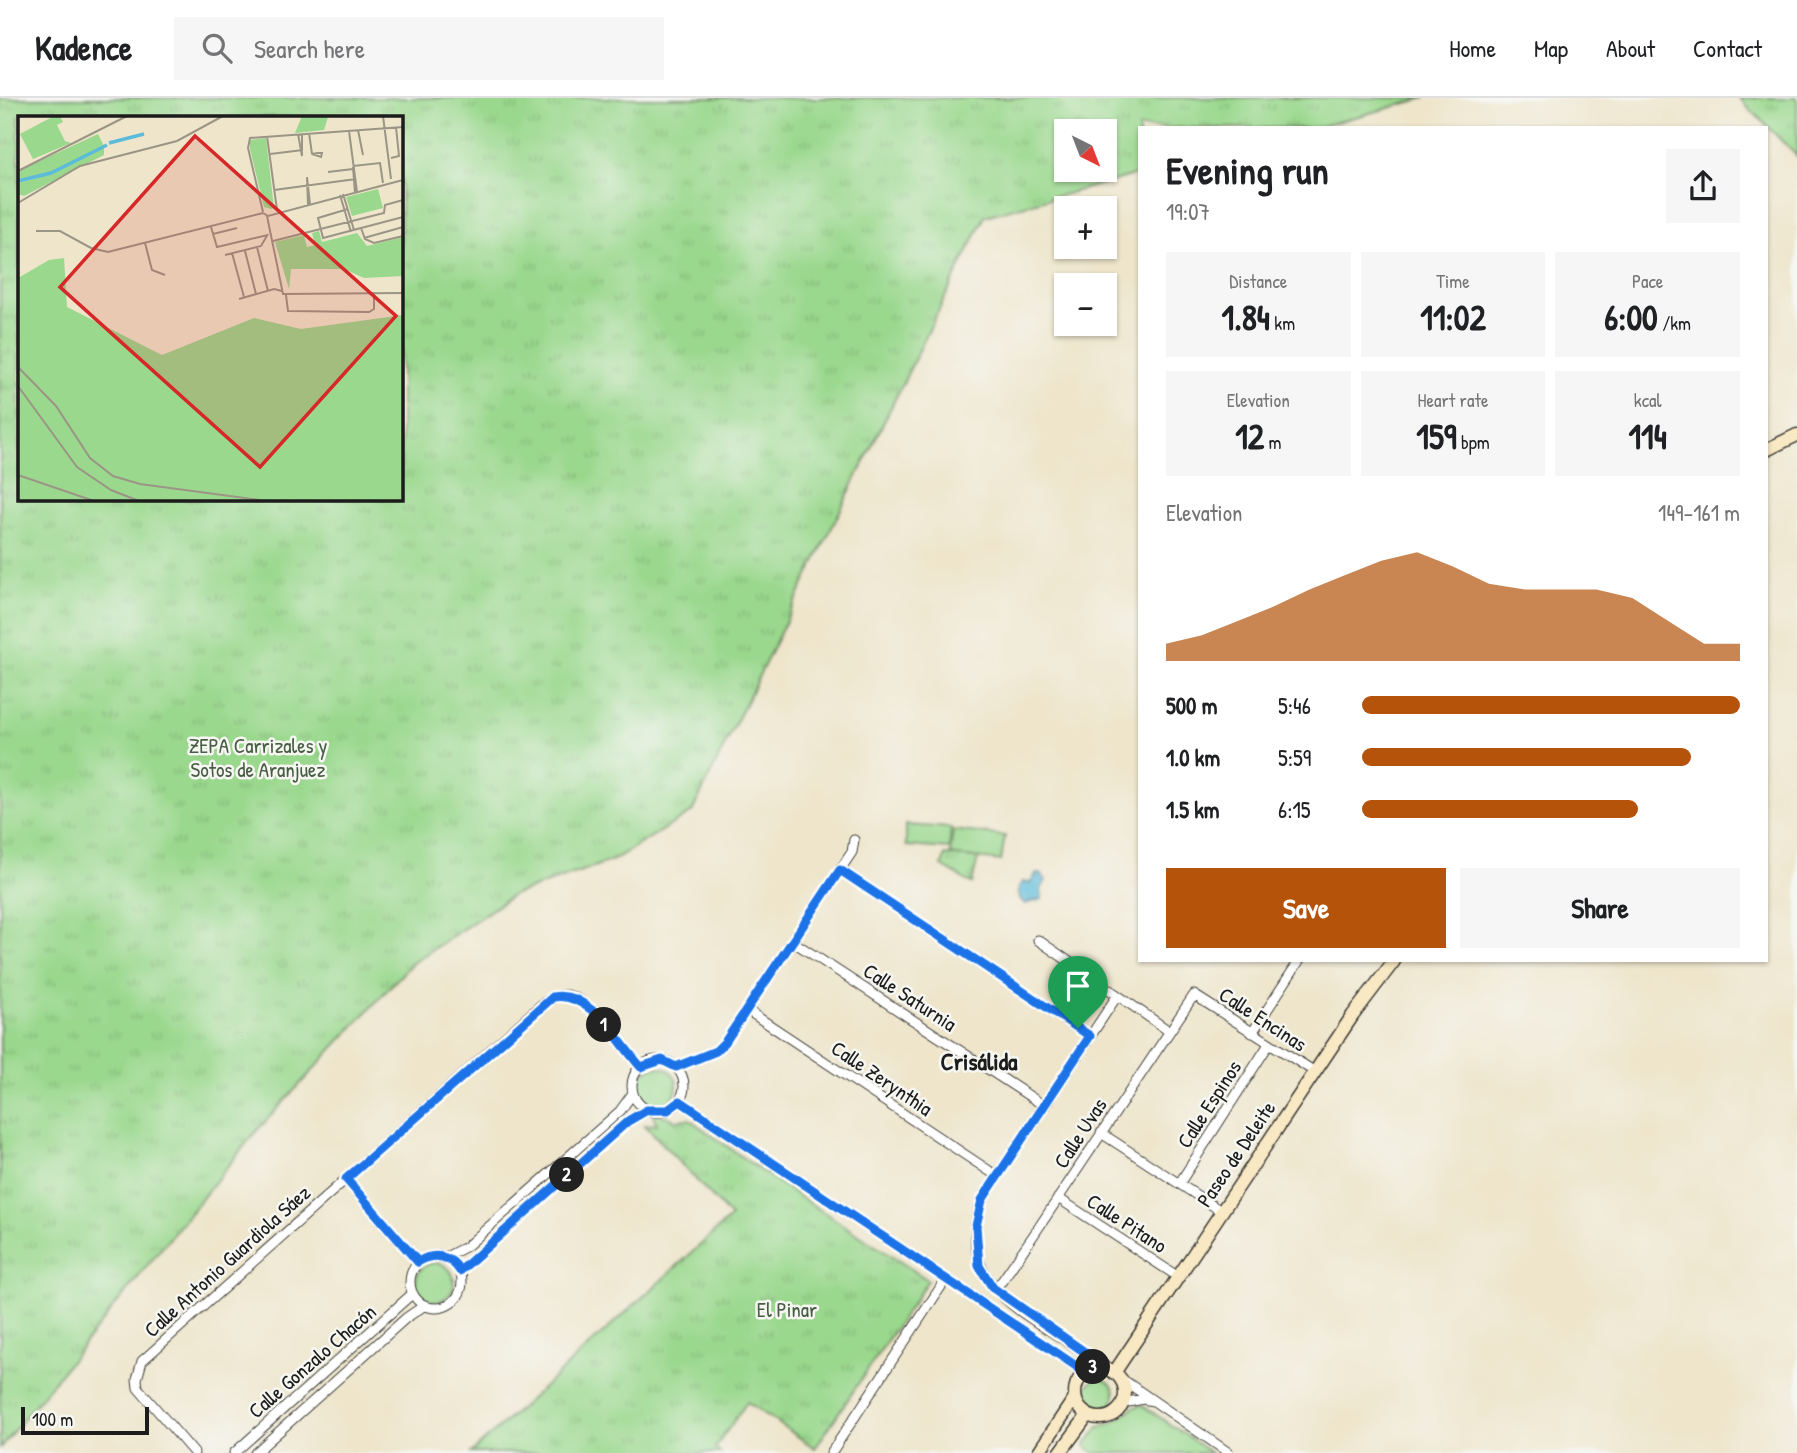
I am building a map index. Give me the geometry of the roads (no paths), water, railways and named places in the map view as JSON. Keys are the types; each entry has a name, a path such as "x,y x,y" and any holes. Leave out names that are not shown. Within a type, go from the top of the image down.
{"main road":[{"path":"1768,449 1797,435"},
{"name":"Paseo de Deleite","path":"1117,1375 1177,1276 1393,962"},
{"path":"1038,1453 1074,1399 1075,1388 1088,1372 1107,1369 1117,1375 1125,1388 1124,1403 1112,1416 1095,1419 1087,1416 1074,1399"},
{"path":"1064,1451 1087,1416"}],"street":[{"path":"676,1067 716,1051 747,1010 852,852 854,840"},
{"path":"840,870 1090,1036"},
{"path":"1038,940 1169,1031"},
{"name":"Calle Saturnia","path":"792,941 1043,1105"},
{"path":"1252,1033 1298,962"},
{"name":"Calle Encinas","path":"1194,995 1315,1072"},
{"name":"Calle Uvas","path":"993,1288 1003,1280 1194,995"},
{"name":"Calle Antonio Guardiola Sáez","path":"194,1453 138,1388 137,1379 142,1361 553,997 573,996 586,1005 641,1067"},
{"path":"1088,1372 1086,1353 993,1288 979,1266 976,1226 982,1200 1117,996"},
{"name":"Calle Zerynthia","path":"747,1010 997,1176"},
{"name":"Calle Espinos","path":"1179,1184 1269,1044"},
{"path":"446,1257 460,1271 461,1287 453,1301 438,1308 425,1305 412,1294 411,1273 418,1262 432,1256 446,1257 467,1246 620,1111 633,1093 633,1079 641,1067 662,1060 676,1067 683,1080 680,1101"},
{"path":"633,1093 647,1110"},
{"path":"460,1271 628,1121 647,1110 662,1112 680,1101"},
{"path":"680,1101 1088,1372"},
{"path":"1101,1133 1221,1211"},
{"path":"346,1179 418,1262"},
{"name":"Calle Pitano","path":"1058,1198 1177,1276"},
{"path":"831,1453 946,1279"},
{"name":"Calle Gonzalo Chacón","path":"234,1453 412,1294"},
{"name":"Calle Gonzalo Chacón","path":"255,1453 406,1318 425,1305"},
{"path":"1117,1375 1228,1453"},
{"path":"1124,1403 1143,1399 1157,1403"}],"water":[{"path":"1036,874 1041,874 1046,880 1041,889 1042,899 1025,904 1019,897 1019,888 1022,882 1030,883"}],"district":[{"name":"Crisálida","path":"979,1061"}],"park label":[{"name":"ZEPA Carrizales y Sotos de Aranjuez","path":"258,757"},
{"name":"El Pinar","path":"787,1309"}]}
